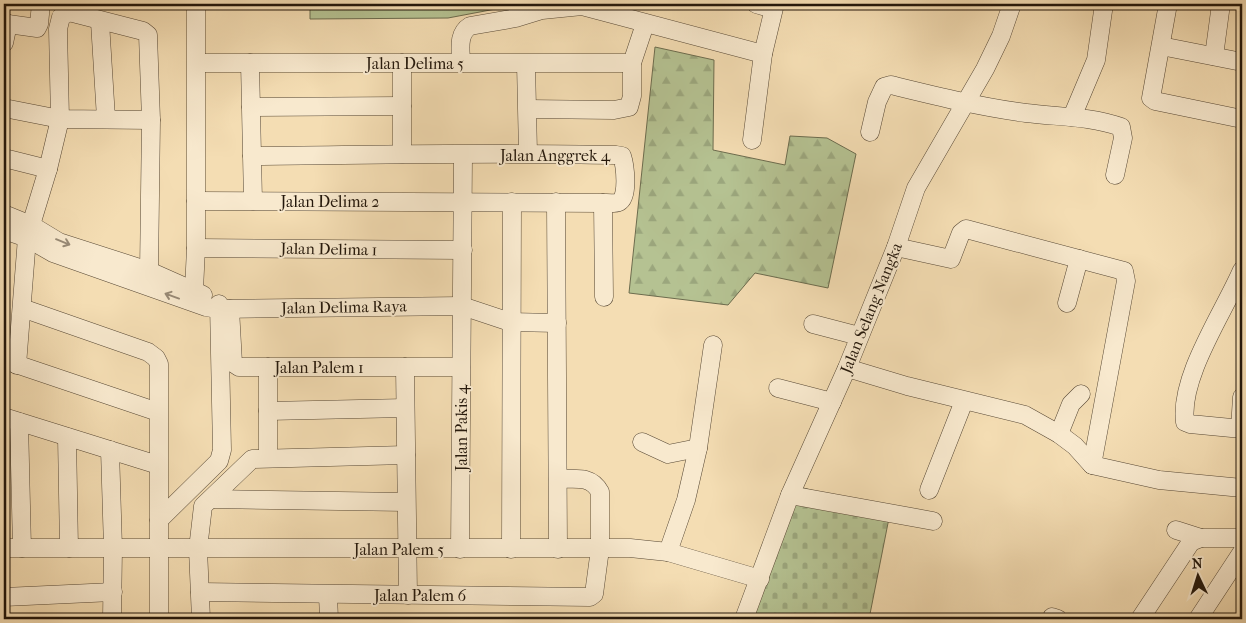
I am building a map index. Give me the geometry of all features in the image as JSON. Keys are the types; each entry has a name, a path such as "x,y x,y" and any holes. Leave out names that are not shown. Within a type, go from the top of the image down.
{"street":[{"path":"4,44 6,23 36,28 39,24 41,4"},
{"path":"194,290 198,63 196,4"},
{"path":"752,140 763,54 774,6 756,4"},
{"name":"Jalan Selang Nangka","path":"744,619 790,495 847,368 896,247 916,188 1001,36 1012,4"},
{"path":"1072,117 1096,60 1104,4"},
{"path":"1168,4 1151,98 1155,102 1242,119"},
{"path":"1214,56 1221,4"},
{"path":"461,63 461,35 470,26 555,8 582,6 594,6 645,24 763,54"},
{"path":"148,271 150,120 148,35 143,31 100,22 69,12 60,16 58,29 60,119 48,170 29,231 22,308 10,362 158,412"},
{"path":"100,22 106,118"},
{"path":"528,109 614,110 629,107 632,96 632,63 645,24"},
{"path":"1161,46 1242,62"},
{"name":"Jalan Delima 5","path":"198,63 632,63"},
{"path":"250,63 253,201"},
{"path":"402,63 402,154"},
{"path":"526,64 528,153"},
{"path":"870,132 877,102 884,87 887,85 964,104 1027,113 1100,120 1121,127 1123,138 1115,175"},
{"path":"251,107 402,106"},
{"path":"4,108 60,119 106,118 150,120"},
{"name":"Jalan Anggrek 4","path":"252,156 402,154 463,156 528,153 622,156 625,168 623,198 618,202 463,202"},
{"name":"Jalan Pakis 4","path":"460,549 463,156"},
{"path":"4,158 48,170"},
{"name":"Jalan Delima 2","path":"196,201 463,202"},
{"path":"511,549 510,322 512,202"},
{"path":"556,202 558,549"},
{"path":"603,203 604,297"},
{"path":"4,214 29,231 148,271 194,290 223,307 222,450 219,461 159,520"},
{"path":"896,247 951,259 961,233 966,229 1120,269 1126,274 1092,465"},
{"path":"4,230 29,231"},
{"name":"Jalan Delima Raya","path":"29,231 53,253 191,303 223,307 462,306 510,322 557,323"},
{"name":"Jalan Delima 1","path":"196,248 462,250"},
{"path":"1067,303 1079,259"},
{"path":"1242,270 1188,381 1184,415 1185,422 1241,429 1242,397"},
{"name":"Jalan Palem 1","path":"223,307 234,364 239,367 461,367"},
{"path":"22,308 148,352 156,358 159,364 159,619"},
{"path":"814,324 859,336"},
{"path":"668,552 686,500 698,448 713,345"},
{"path":"268,367 268,457"},
{"path":"405,367 408,595"},
{"path":"847,368 964,401 1025,415 1059,434 1075,446 1092,465 1159,480 1242,488"},
{"path":"778,388 832,402"},
{"path":"1059,434 1071,404 1081,394"},
{"path":"929,490 964,401"},
{"path":"268,411 405,408"},
{"path":"22,548 11,420 158,466"},
{"path":"67,437 69,548"},
{"path":"642,442 668,454 698,448"},
{"path":"110,450 113,548 112,619"},
{"path":"201,619 198,549 202,506 212,499 252,459 268,457 406,455"},
{"path":"558,479 588,480 596,484 600,492 600,550"},
{"path":"790,495 933,521"},
{"path":"212,499 406,502"},
{"path":"1176,530 1201,538 1242,538"},
{"path":"1140,619 1184,551 1191,542 1201,538"},
{"name":"Jalan Palem 5","path":"4,548 600,550 630,548 668,552 760,579"},
{"name":"Jalan Palem 6","path":"200,592 590,597 594,594 600,550"},
{"path":"1198,619 1242,552"},
{"path":"4,597 112,592"},
{"path":"328,595 328,619"}],"green space":[{"path":"310,4 522,4 448,18 310,19"},
{"path":"655,47 714,60 713,150 785,165 790,136 827,138 856,154 828,288 755,273 728,305 629,293"},
{"path":"800,487 890,513 869,619 753,619"}]}
